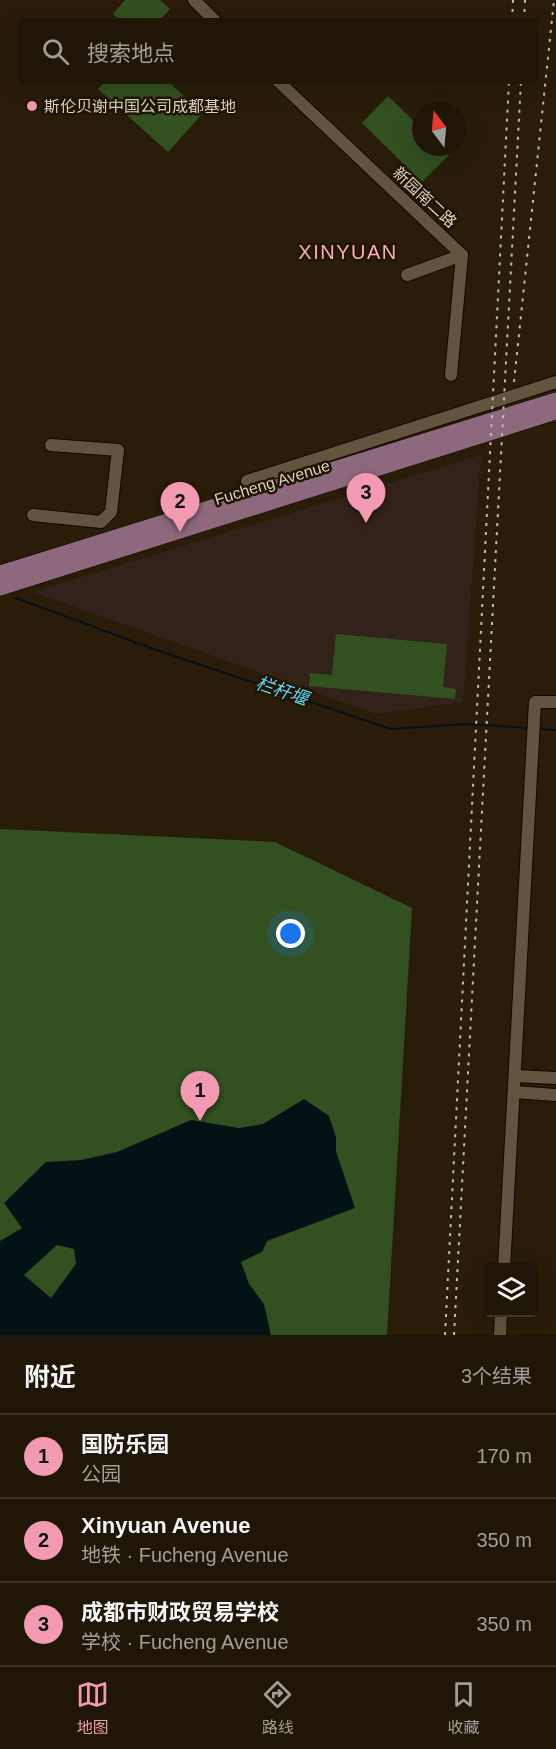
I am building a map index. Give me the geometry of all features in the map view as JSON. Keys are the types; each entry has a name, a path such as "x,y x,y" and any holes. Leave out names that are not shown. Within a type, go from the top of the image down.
{"main road":[{"name":"Fucheng Avenue","path":"0,573 556,400"},
{"name":"Fucheng Avenue","path":"0,588 556,412"}],"street":[{"path":"194,0 213,18"},
{"name":"新园南二路","path":"281,84 462,255"},
{"path":"407,275 462,255 451,375"},
{"path":"247,481 556,382"},
{"path":"33,515 101,522 111,512 118,450 51,445"},
{"path":"504,1263 535,702 556,702"},
{"path":"515,1076 556,1078"},
{"path":"514,1092 556,1095"},
{"path":"500,1335 501,1317"}],"shaded area":[{"path":"481,455 463,702 376,714 33,592"},
{"path":"304,1099 329,1116 336,1137 336,1151 355,1208 267,1241 262,1252 241,1262 249,1284 264,1304 271,1335 0,1335 0,1241 22,1228 4,1203 46,1162 81,1160 117,1152 191,1120 239,1128 263,1124","holes":["57,1245 74,1249 76,1264 51,1298 24,1275"]}],"green space":[{"path":"125,0 160,0 170,9 162,18 118,18 113,14"},
{"path":"103,84 170,84 203,113 168,152 98,89"},
{"path":"388,96 412,119 412,156 448,156 422,182 362,123"},
{"path":"336,634 447,644 443,687 456,689 455,699 309,686 310,673 332,675"},
{"path":"0,829 275,842 412,908 387,1335 0,1335"}],"waterway":[{"name":"栏杆堰","path":"16,598 148,647 391,729 467,724 529,728"},
{"name":"栏杆堰","path":"538,729 556,730"}],"railway":[{"path":"512,18 513,0"},
{"path":"524,18 525,0"},
{"path":"514,382 554,0"},
{"path":"445,1335 509,84"},
{"path":"454,1335 521,84"}],"place":[{"name":"斯伦贝谢中国公司成都基地","path":"32,106"},
{"name":"成都市财政贸易学校","path":"366,523"},
{"name":"Xinyuan Avenue","path":"180,532"},
{"name":"国防乐园","path":"200,1121"}],"district":[{"name":"XINYUAN","path":"348,252"}]}
